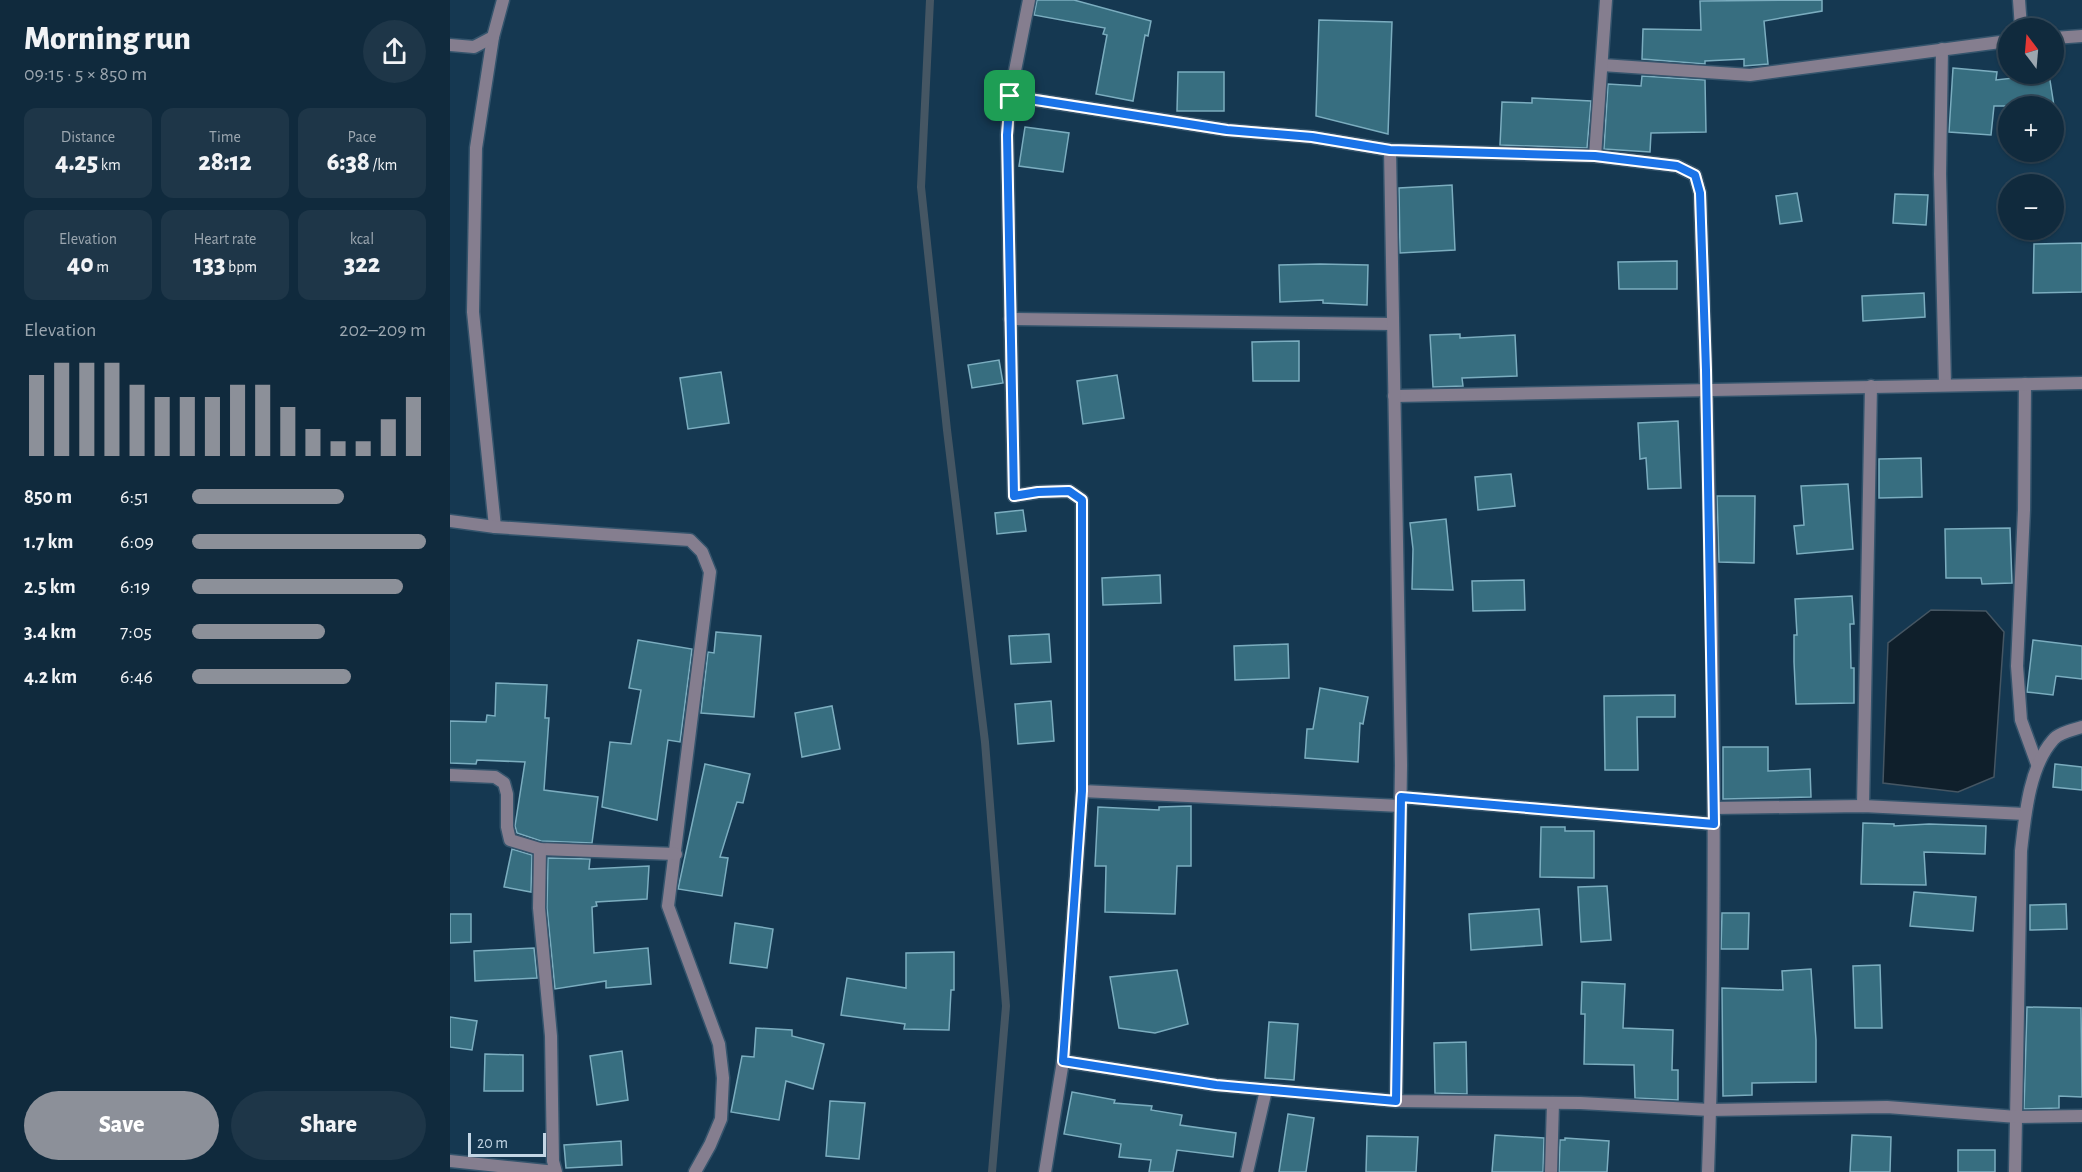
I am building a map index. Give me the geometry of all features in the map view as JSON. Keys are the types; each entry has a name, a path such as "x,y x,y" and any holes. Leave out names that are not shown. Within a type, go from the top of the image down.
{"street":[{"path":"495,527 473,312 476,148 493,37 503,0"},
{"path":"1029,0 1010,96 1007,135 1014,496 1038,492 1069,491 1082,500 1082,791 1063,1061 1045,1172"},
{"path":"1595,156 1606,0"},
{"path":"2019,0 2020,18"},
{"path":"2064,37 2082,36"},
{"path":"450,45 474,47 493,37"},
{"path":"1602,65 1750,75 1998,42"},
{"path":"1942,49 1940,174 1945,385"},
{"path":"1010,96 1227,130 1312,137 1390,150 1595,156 1677,166 1695,175 1700,193 1706,390 1714,808 1708,1172"},
{"path":"1390,150 1401,802 1396,1101"},
{"path":"1010,319 1392,324"},
{"path":"1394,396 2082,382"},
{"path":"2025,384 2024,510 2017,666 2021,720 2037,764"},
{"path":"1863,806 1871,386"},
{"path":"450,521 495,527 690,540 702,552 710,572 668,906 719,1044 723,1078 721,1119 695,1172"},
{"path":"2015,1172 2020,850 2025,814 2037,764 2054,738 2082,727"},
{"path":"450,775 495,777 504,783 507,794 507,827 510,840 521,845 540,849 676,854"},
{"path":"1082,791 1401,802 1714,824"},
{"path":"1714,808 1863,806 2025,814"},
{"path":"450,1161 556,1172 553,1161 551,1036 539,908 540,849"},
{"path":"1063,1061 1216,1085 1396,1101 1553,1103 1710,1110 1887,1107 2017,1117 2082,1116"},
{"path":"1247,1172 1266,1090"},
{"path":"1551,1172 1553,1103"}],"water":[{"path":"1931,610 1986,611 2004,632 1994,777 1958,792 1883,783 1888,643"}],"building":[{"path":"1037,0 1074,0 1151,21 1148,36 1145,35 1133,101 1096,94 1107,35 1103,34 1105,28 1034,15"},
{"path":"1822,0 1822,11 1764,21 1768,64 1744,66 1744,59 1705,61 1705,64 1642,59 1643,29 1701,30 1700,1"},
{"path":"1319,20 1392,22 1388,134 1316,116"},
{"path":"1953,68 1997,72 1998,84 2051,84 2052,96 1998,96 1998,106 1994,106 1991,135 1949,132"},
{"path":"1178,72 1224,72 1224,111 1177,111"},
{"path":"1642,76 1705,80 1706,132 1651,133 1650,152 1604,149 1608,84 1641,86"},
{"path":"1532,98 1591,101 1587,148 1500,145 1502,102 1532,103"},
{"path":"1025,127 1069,133 1063,172 1019,166"},
{"path":"1452,185 1455,250 1400,253 1399,188"},
{"path":"1797,193 1802,221 1780,224 1776,196"},
{"path":"1895,194 1928,195 1926,225 1893,223"},
{"path":"2082,243 2082,292 2033,293 2034,244"},
{"path":"1677,261 1677,289 1619,289 1618,262"},
{"path":"1279,265 1368,265 1367,305 1323,303 1323,300 1280,302"},
{"path":"1924,293 1925,317 1863,321 1862,296"},
{"path":"1460,334 1460,338 1515,335 1517,376 1462,378 1463,386 1433,387 1430,335"},
{"path":"1299,341 1299,381 1253,381 1252,342"},
{"path":"999,360 1003,383 972,388 968,365"},
{"path":"721,372 729,423 688,429 680,378"},
{"path":"1117,375 1124,418 1083,424 1077,381"},
{"path":"1678,421 1681,488 1648,489 1646,458 1640,459 1638,423"},
{"path":"1921,458 1922,497 1879,498 1879,459"},
{"path":"1511,474 1515,506 1478,510 1475,477"},
{"path":"1848,484 1853,549 1797,554 1794,526 1804,525 1801,486"},
{"path":"1717,496 1755,496 1754,563 1719,562"},
{"path":"1023,510 1026,531 997,534 995,513"},
{"path":"1446,519 1453,590 1412,589 1413,549 1410,523"},
{"path":"2010,528 2012,583 1982,584 1981,578 1946,578 1945,529"},
{"path":"1160,575 1161,603 1103,605 1102,578"},
{"path":"1524,580 1525,610 1473,611 1472,581"},
{"path":"1852,596 1854,624 1850,624 1854,703 1796,704 1795,599"},
{"path":"716,632 761,636 754,717 701,713 708,652 714,653"},
{"path":"1049,634 1051,662 1011,664 1009,636"},
{"path":"638,640 692,649 680,742 668,740 657,820 602,807 610,742 631,744 641,690 629,688"},
{"path":"2033,640 2082,646 2082,679 2056,676 2053,695 2027,692"},
{"path":"1288,644 1289,678 1235,680 1234,646"},
{"path":"496,683 547,685 545,718 549,718 544,790 598,797 592,843 541,841 517,833 515,826 525,762 477,760 476,764 450,763 450,721 486,722 487,715 495,716"},
{"path":"1320,688 1368,697 1363,724 1360,723 1358,762 1305,758 1307,729 1313,729"},
{"path":"1675,695 1675,717 1637,717 1638,770 1605,770 1604,696"},
{"path":"1051,701 1054,741 1018,744 1015,704"},
{"path":"832,706 840,749 802,757 795,713"},
{"path":"1723,747 1768,747 1768,771 1810,769 1811,797 1723,799"},
{"path":"705,764 750,774 743,803 737,802 720,857 728,858 722,896 678,889"},
{"path":"2055,764 2082,767 2082,790 2053,787"},
{"path":"1191,806 1191,866 1177,866 1175,914 1105,912 1106,866 1095,866 1098,807 1159,810 1159,807"},
{"path":"1863,823 1894,824 1894,826 1929,824 1986,826 1985,854 1924,852 1926,885 1861,884"},
{"path":"1541,827 1565,827 1565,831 1594,831 1594,878 1540,877"},
{"path":"512,849 532,855 531,892 504,887"},
{"path":"548,858 590,859 589,869 649,866 647,899 596,902 597,906 592,907 594,953 648,948 651,984 606,988 606,981 555,989 547,908"},
{"path":"1607,886 1611,940 1581,942 1578,887"},
{"path":"1914,892 1976,897 1973,931 1910,926"},
{"path":"2066,904 2067,929 2030,930 2030,905"},
{"path":"1539,909 1542,945 1471,950 1469,914"},
{"path":"1722,913 1749,913 1748,949 1721,949"},
{"path":"450,914 471,914 471,942 450,943"},
{"path":"735,923 773,929 767,968 730,963"},
{"path":"534,948 537,978 475,981 474,951"},
{"path":"954,952 954,990 951,990 949,1030 904,1029 905,1024 841,1015 847,978 906,988 906,953"},
{"path":"1880,965 1882,1028 1855,1028 1853,966"},
{"path":"1811,969 1816,1040 1816,1082 1752,1083 1752,1095 1723,1096 1722,988 1783,990 1782,971"},
{"path":"1177,970 1188,1024 1155,1033 1119,1028 1110,977"},
{"path":"1582,982 1625,984 1623,1028 1673,1030 1672,1070 1678,1070 1678,1100 1635,1098 1634,1065 1584,1064 1585,1014 1581,1014"},
{"path":"2027,1007 2081,1008 2082,1097 2059,1096 2059,1108 2024,1109"},
{"path":"450,1017 477,1021 472,1050 450,1047"},
{"path":"1269,1022 1298,1024 1294,1080 1265,1078"},
{"path":"756,1028 792,1030 792,1036 824,1044 813,1089 786,1081 779,1120 731,1112 742,1056 754,1057"},
{"path":"1466,1042 1467,1094 1435,1093 1434,1043"},
{"path":"622,1051 628,1100 597,1105 590,1056"},
{"path":"485,1054 523,1055 523,1091 484,1091"},
{"path":"1072,1092 1115,1100 1114,1103 1152,1106 1151,1110 1182,1115 1180,1125 1236,1133 1233,1157 1177,1150 1173,1172 1149,1172 1151,1160 1119,1157 1121,1144 1064,1134"},
{"path":"830,1101 865,1103 859,1159 826,1156"},
{"path":"1288,1114 1314,1118 1306,1172 1279,1172"},
{"path":"1495,1135 1544,1138 1543,1172 1492,1172"},
{"path":"1852,1135 1891,1137 1890,1172 1850,1172"},
{"path":"1367,1136 1418,1137 1416,1172 1366,1172"},
{"path":"1565,1138 1609,1141 1607,1172 1559,1172 1560,1140 1565,1140"},
{"path":"621,1141 622,1165 566,1168 564,1145"},
{"path":"1958,1150 1995,1150 1995,1172 1958,1172"}],"waterway":[{"path":"930,0 921,187 947,430 985,742 1006,1006 992,1172"}],"route":[{"path":"1010,96 1227,130 1312,137 1390,150 1595,156 1677,166 1695,175 1700,193 1706,370 1714,824 1401,797 1396,1101 1216,1085 1063,1061 1082,791 1081,568 1084,519 1082,500 1069,491 1038,492 1014,496 1007,135 1010,96"}]}
